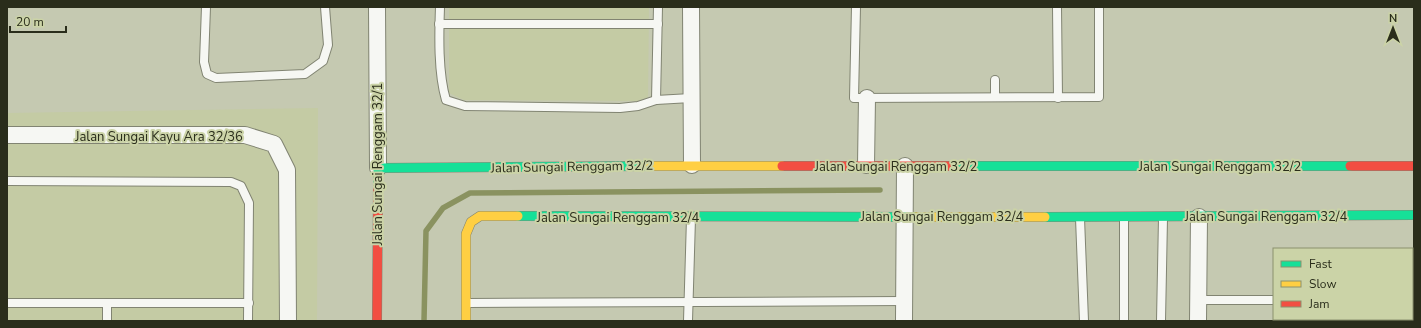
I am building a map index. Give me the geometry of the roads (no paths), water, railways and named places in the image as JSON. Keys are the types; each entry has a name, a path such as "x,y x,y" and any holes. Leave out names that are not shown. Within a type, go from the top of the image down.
{"street":[{"name":"Jalan Sungai Renggam 32/1","path":"376,7 378,168 377,321"},
{"path":"691,7 692,164"},
{"path":"866,98 866,166"},
{"name":"Jalan Sungai Kayu Ara 32/36","path":"7,136 245,135 274,144 287,170 288,321"},
{"name":"Jalan Sungai Renggam 32/2","path":"378,168 692,164 866,166 1414,166"},
{"path":"904,321 906,216 905,166"},
{"name":"Jalan Sungai Renggam 32/4","path":"467,303 466,234 471,222 480,216 1199,217 1414,215"},
{"path":"1198,321 1199,217"},
{"path":"466,321 467,303"}],"lane":[{"path":"206,7 204,62 207,74 216,78 305,74 323,61 328,45 325,7"},
{"path":"440,7 439,24 443,89 446,100 465,106 620,108 638,106 656,100 691,98"},
{"path":"656,100 658,7"},
{"path":"856,7 854,98 1099,97 1099,7"},
{"path":"1057,7 1058,98"},
{"path":"439,24 658,24"},
{"path":"994,80 995,98"},
{"path":"7,181 231,182 241,186 249,204 248,321"},
{"path":"1124,216 1124,321"},
{"path":"688,321 690,302 691,217"},
{"path":"1080,217 1084,321"},
{"path":"1161,321 1163,217"},
{"path":"1198,300 1273,300"},
{"path":"467,303 905,301"},
{"path":"7,303 249,303"},
{"path":"107,303 107,321"}],"waterway":[{"path":"424,321 426,231 443,208 470,193 880,190"}]}
